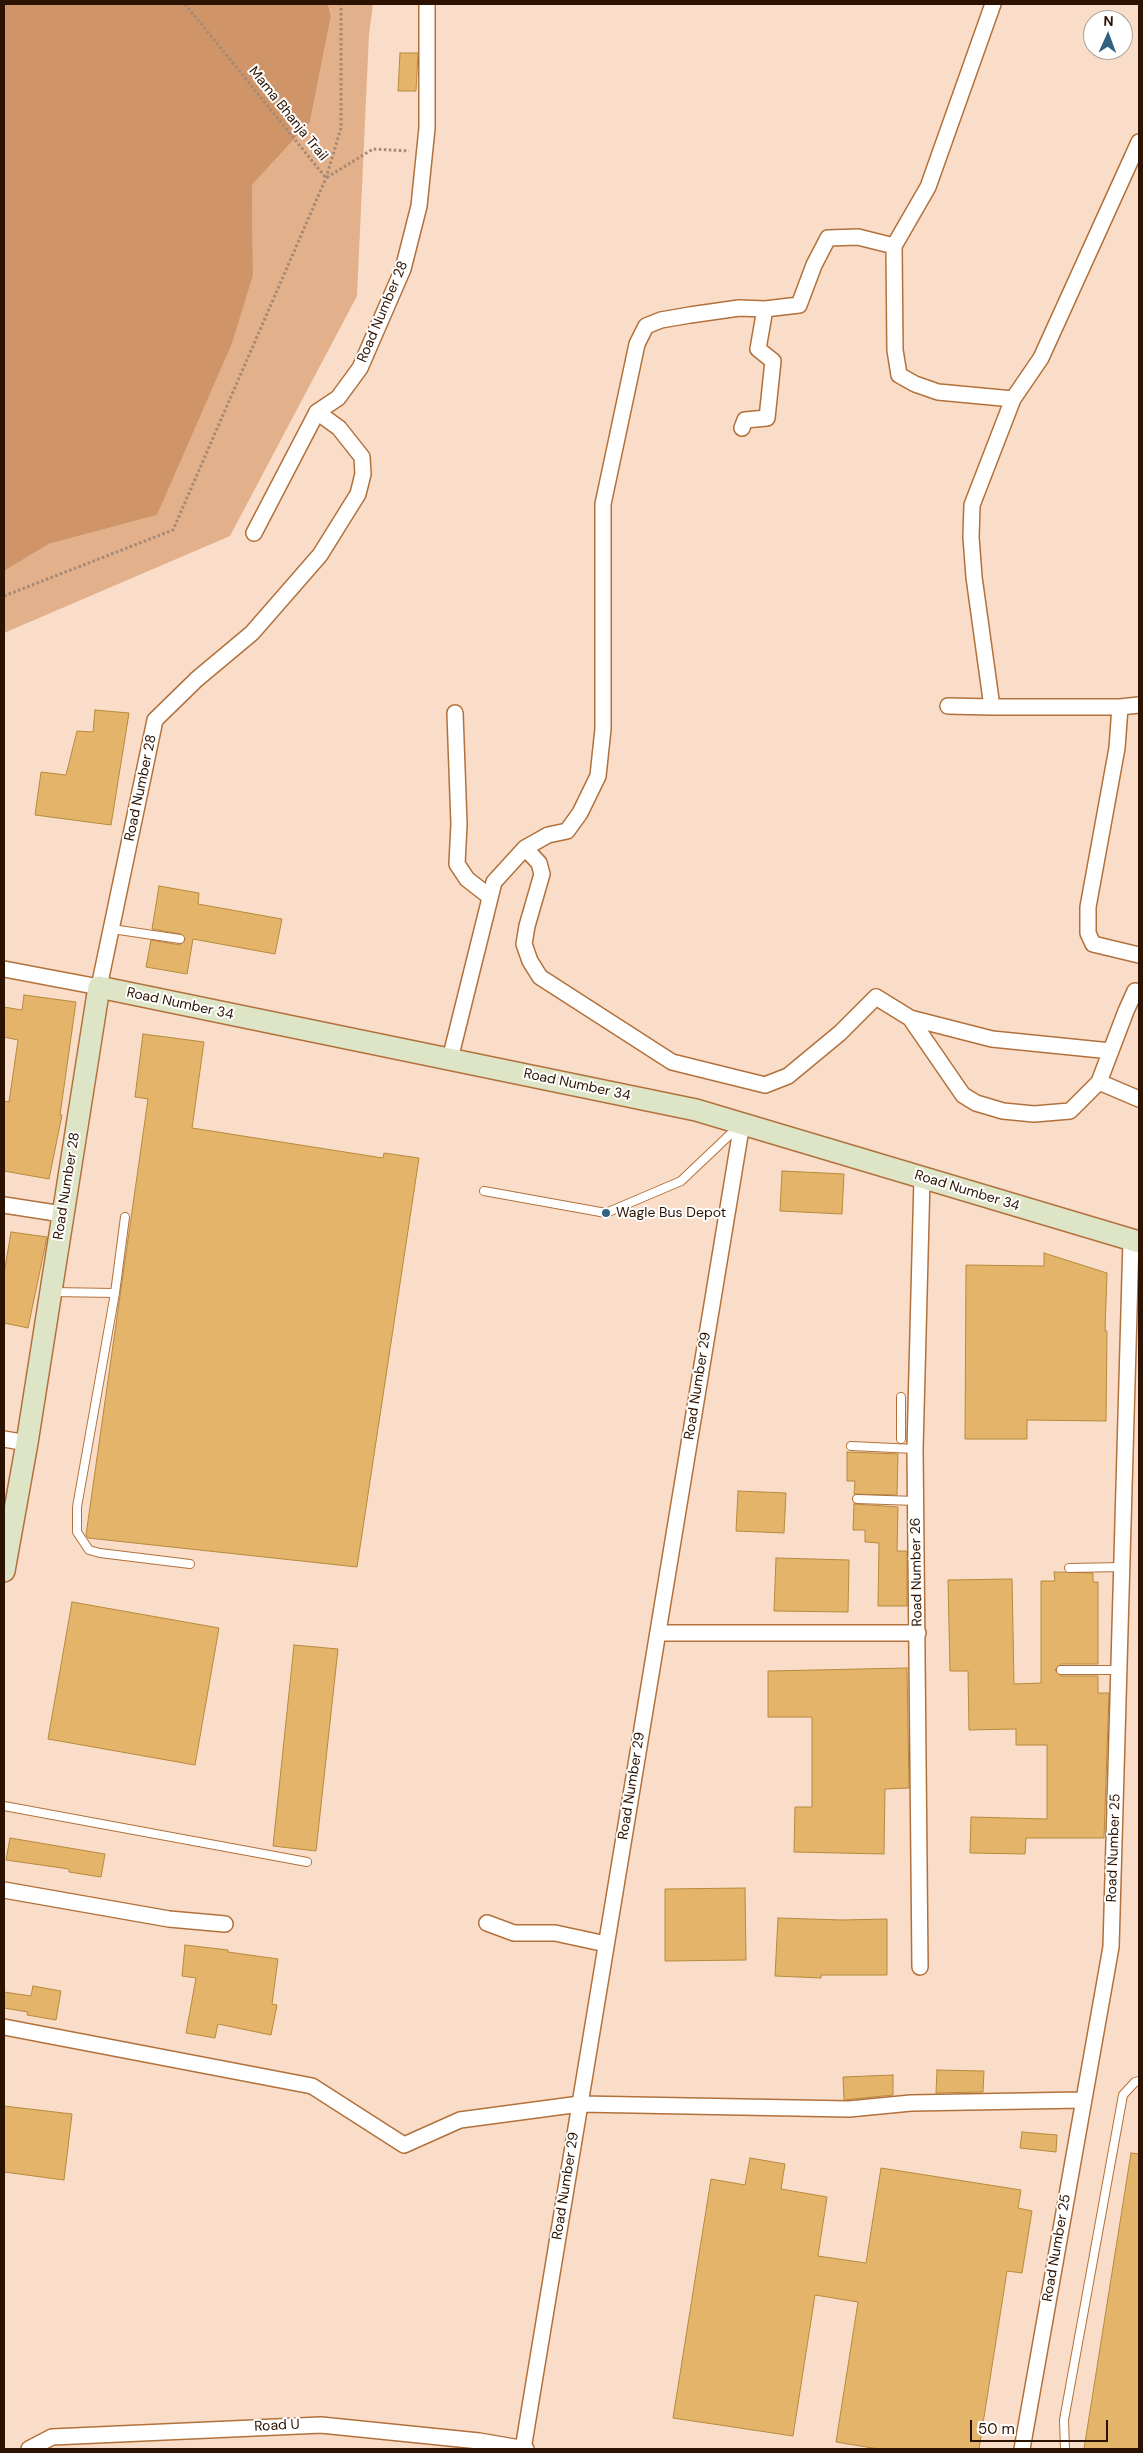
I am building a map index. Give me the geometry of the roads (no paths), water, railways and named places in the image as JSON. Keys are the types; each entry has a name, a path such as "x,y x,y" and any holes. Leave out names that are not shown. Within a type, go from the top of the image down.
{"street":[{"name":"Road Number 28","path":"4,1571 27,1442 99,987 155,720 197,679 252,633 320,555 358,494 363,474 362,457 339,428 317,412 338,398 360,368 403,270 419,206 427,128 427,4"},
{"path":"993,4 928,187 894,246 895,350 899,375 915,384 938,392 1014,399"},
{"path":"992,707 974,577 971,537 972,505 1014,399 1041,358 1139,142"},
{"path":"450,1059 494,882 525,848 548,835 567,831 580,813 598,776 603,728 603,504 637,344 646,326 661,320 739,308 765,309 799,305 814,265 828,238 858,237 894,246"},
{"path":"742,428 745,420 767,418 773,361 758,350 765,309"},
{"path":"254,533 317,412"},
{"path":"948,706 1120,708 1139,705"},
{"path":"1120,708 1117,748 1088,907 1088,933 1093,944 1139,955"},
{"path":"455,713 459,824 457,864 467,880 490,897"},
{"path":"525,848 539,863 542,874 527,926 524,944 530,961 540,977 672,1062 765,1085 788,1076 840,1033 876,998 910,1018 992,1039 1111,1051"},
{"name":"Road Number 34","path":"4,969 696,1110 1135,1241"},
{"path":"910,1018 963,1095 976,1103 1003,1111 1034,1114 1070,1111 1100,1082 1135,991 1139,992"},
{"path":"1100,1082 1139,1099"},
{"name":"Road Number 29","path":"524,2449 742,1123"},
{"name":"Road Number 26","path":"920,1967 915,1449 908,1416 922,1178"},
{"path":"4,1205 62,1214"},
{"name":"Road Number 25","path":"1022,2449 1082,2100 1111,1947 1135,1241"},
{"path":"4,1439 27,1442"},
{"path":"658,1633 918,1633"},
{"path":"4,1890 169,1919 225,1924"},
{"path":"487,1923 514,1933 555,1933 606,1944"},
{"path":"4,2026 312,2086 404,2145 460,2120 580,2104 849,2109 911,2104 1082,2100"},
{"name":"Road U","path":"29,2449 52,2436 321,2424 479,2441 524,2449"}],"lane":[{"path":"112,929 180,940"},
{"path":"484,1190 606,1212 681,1181 742,1123"},
{"path":"125,1217 115,1293 77,1507 77,1532 89,1550 190,1564"},
{"path":"50,1292 115,1293"},
{"path":"901,1398 908,1416 901,1439"},
{"path":"851,1446 915,1449"},
{"path":"857,1499 916,1501"},
{"path":"1069,1568 1123,1567"},
{"path":"1061,1670 1120,1670"},
{"path":"4,1806 306,1862"},
{"path":"1065,2449 1064,2420 1123,2095 1139,2080"}],"place":[{"name":"Wagle Bus Depot","path":"606,1213"}]}
